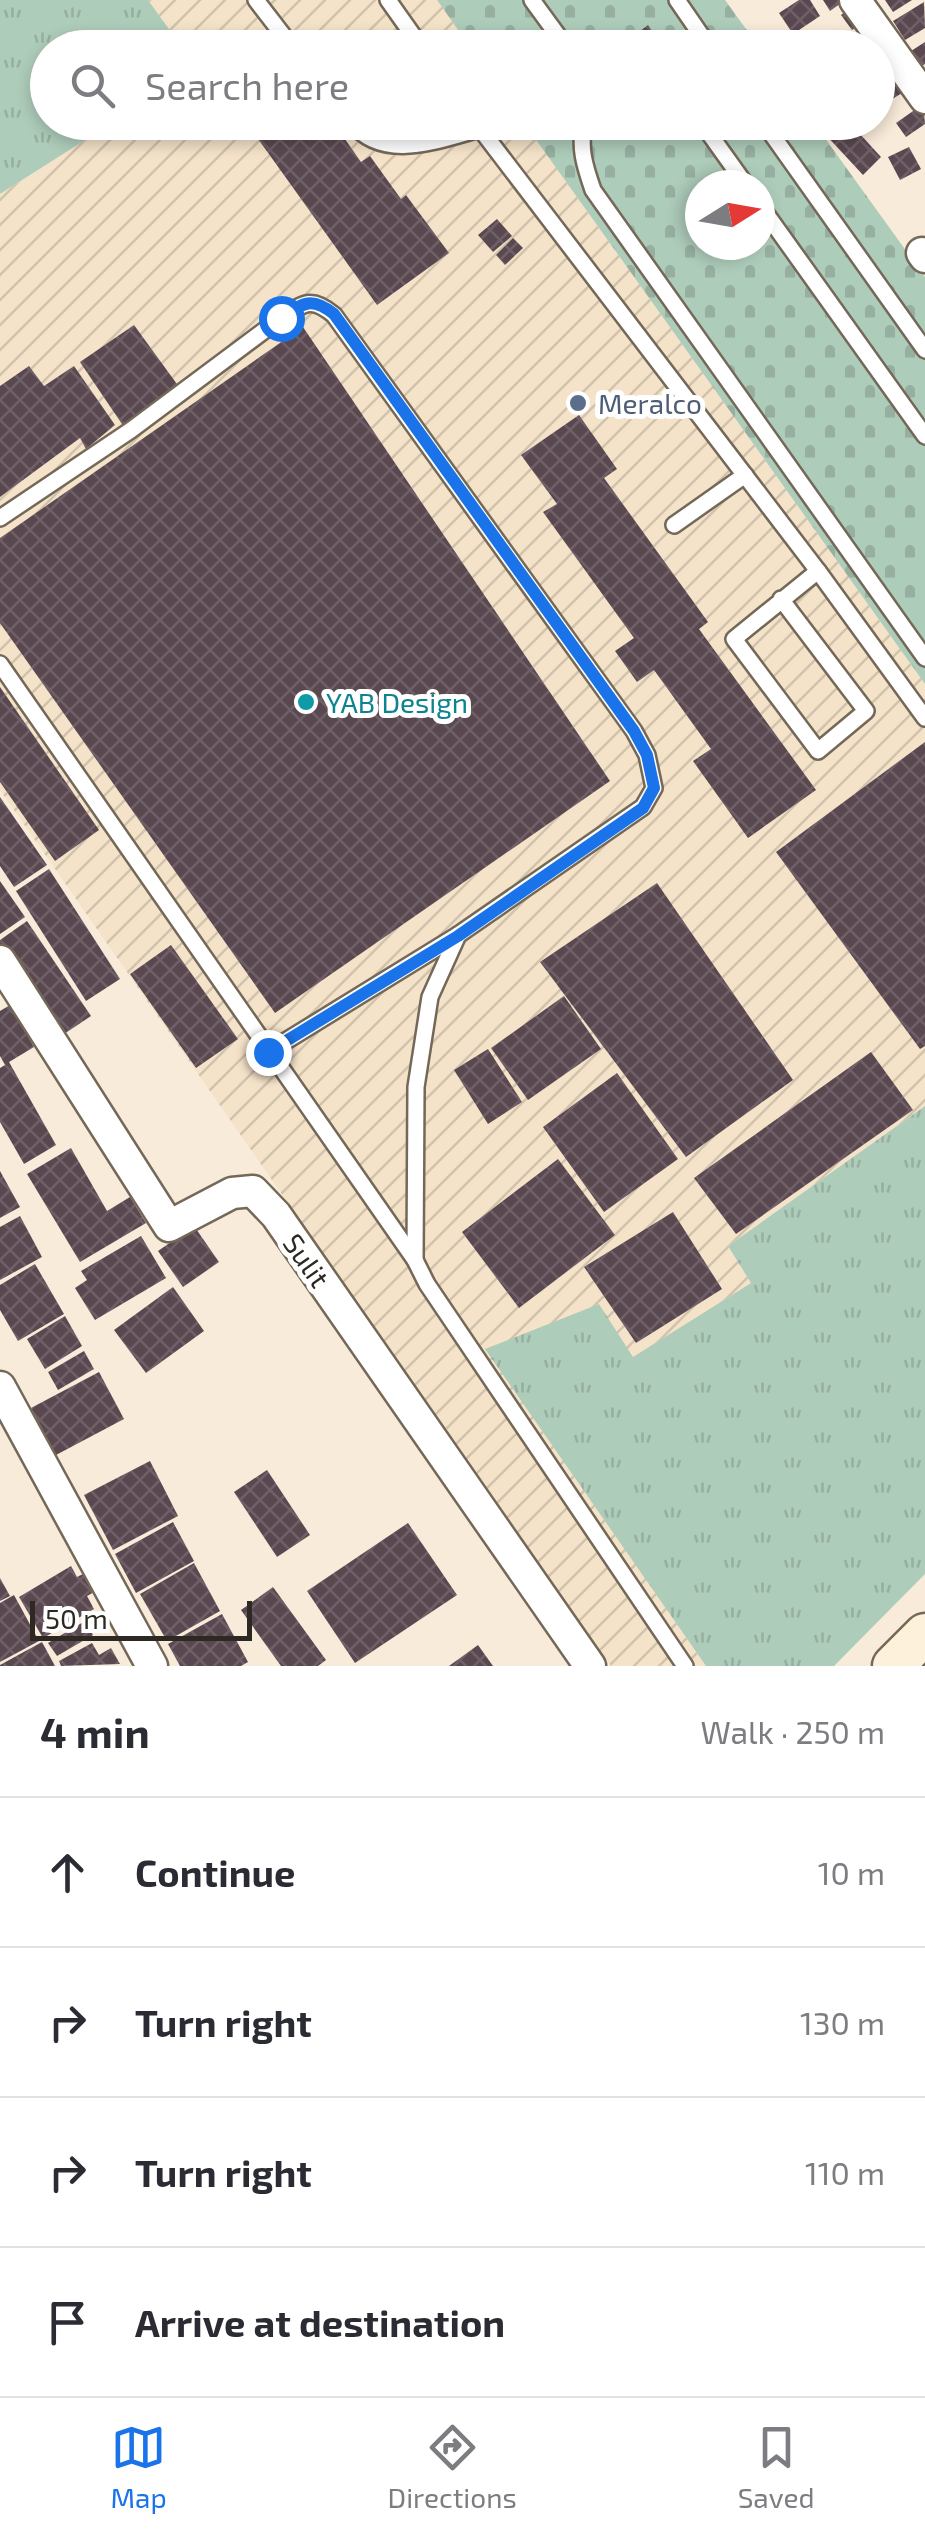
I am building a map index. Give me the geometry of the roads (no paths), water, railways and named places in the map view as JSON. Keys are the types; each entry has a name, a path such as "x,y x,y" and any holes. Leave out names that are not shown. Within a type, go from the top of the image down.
{"main road":[{"path":"892,1666 925,1634"}],"street":[{"path":"854,0 876,30"},
{"path":"895,57 925,98"},
{"name":"Sulit","path":"0,960 169,1226 242,1192 253,1191 276,1215 590,1666"},
{"path":"0,1387 152,1666"}],"lane":[{"path":"256,0 279,30"},
{"path":"388,0 409,30"},
{"path":"532,0 554,30"},
{"path":"677,0 698,30"},
{"path":"371,140 397,146 421,140"},
{"path":"488,140 818,570 925,718"},
{"path":"581,140 593,190 925,658"},
{"path":"715,140 736,170"},
{"path":"776,140 925,350"},
{"path":"775,225 925,436"},
{"path":"0,518 131,430 296,308 320,304 334,314 634,731 647,755 654,788 643,808 458,936 268,1052"},
{"path":"674,525 744,475"},
{"path":"781,599 866,711 818,752 734,638 781,599 818,570"},
{"path":"0,664 415,1260 427,1284 685,1666"},
{"path":"415,1260 416,1087 430,997 458,936"}],"place":[{"name":"Meralco","path":"578,403"},
{"name":"YAB Design","path":"306,702"}]}
